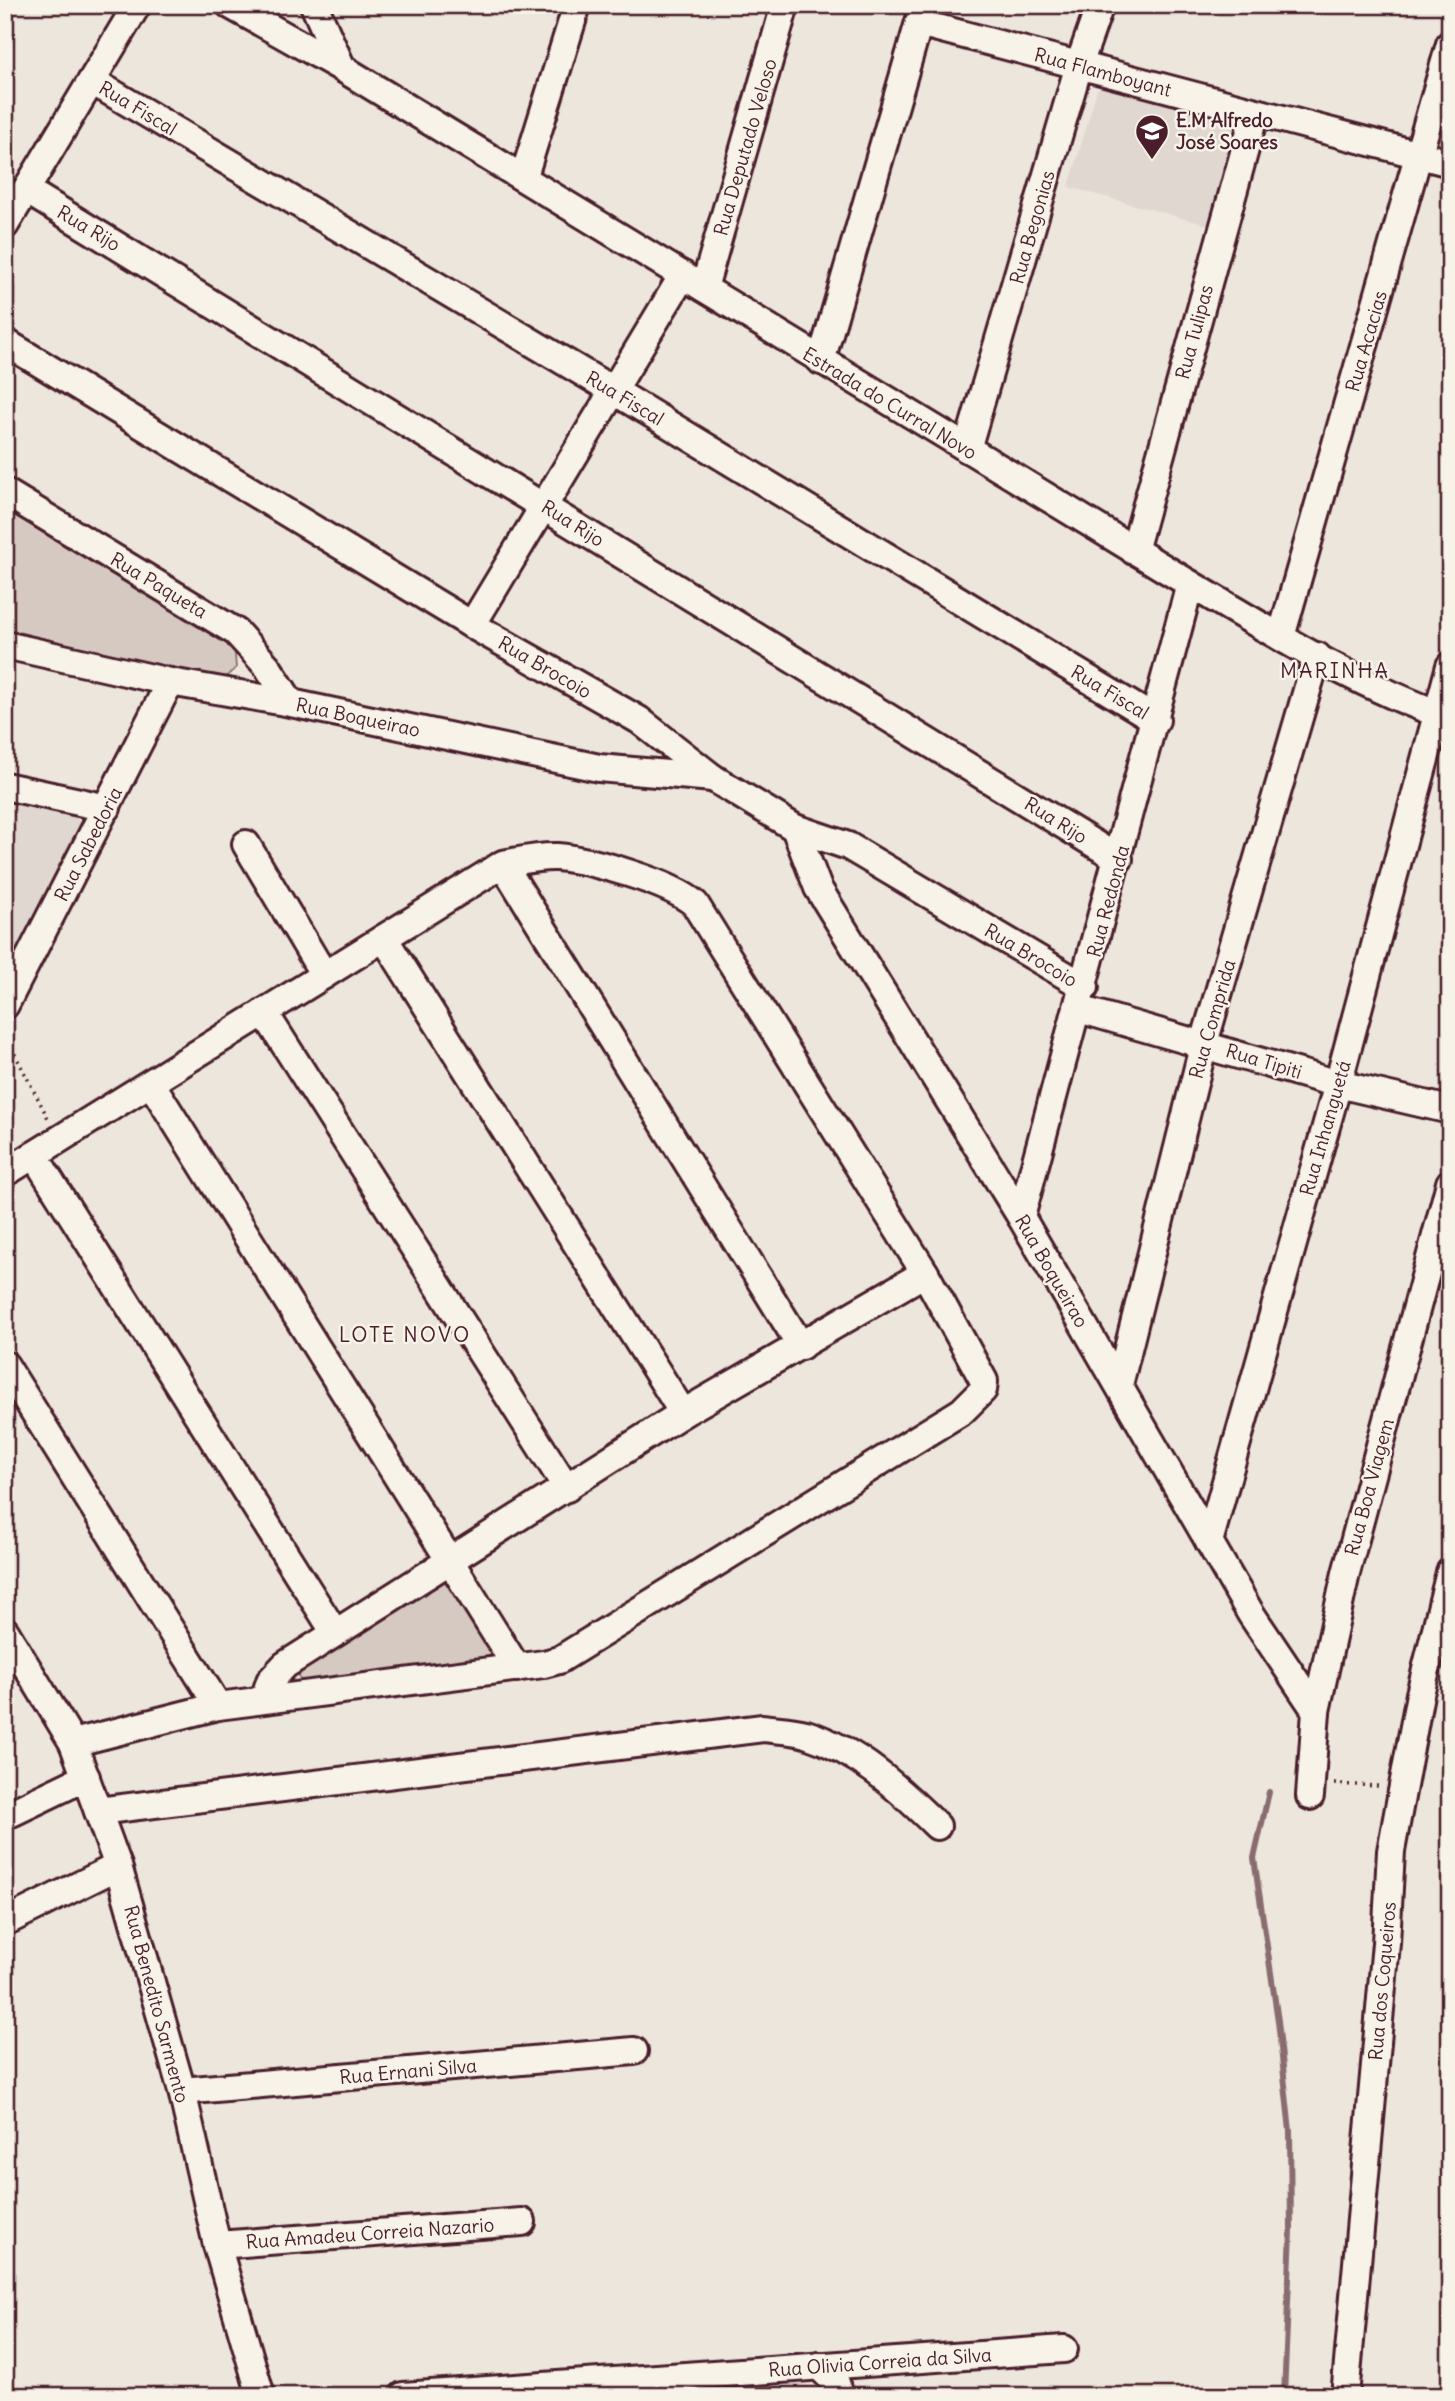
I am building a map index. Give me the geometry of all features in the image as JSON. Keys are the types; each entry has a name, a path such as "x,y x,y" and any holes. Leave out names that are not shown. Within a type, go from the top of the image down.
{"street":[{"path":"5,225 137,5"},
{"name":"Estrada do Curral Novo","path":"230,5 524,176 821,361 1190,584 1317,656 1443,715"},
{"path":"314,5 342,68"},
{"path":"524,176 577,5"},
{"name":"Rua Deputado Veloso","path":"472,625 614,391 694,281 785,5"},
{"name":"Rua Begonias","path":"967,449 1079,65 1100,5"},
{"path":"821,361 921,14"},
{"name":"Rua Flamboyant","path":"921,14 1079,65 1450,163"},
{"name":"Rua Acacias","path":"1281,637 1450,44"},
{"name":"Rua Fiscal","path":"92,81 614,391 1156,720"},
{"name":"Rua Tulipas","path":"1134,551 1255,113"},
{"name":"Rua Rijo","path":"26,190 545,505 1119,859"},
{"name":"Rua Brocoio","path":"5,342 472,625 639,720 713,778 795,828 848,846 1082,998"},
{"name":"Rua Paqueta","path":"5,492 236,632 267,666 291,703"},
{"name":"Rua Redonda","path":"1021,1217 1082,998 1190,584"},
{"name":"Rua Boqueirao","path":"5,645 170,682 291,703 599,768 713,778"},
{"name":"Rua Comprida","path":"1119,1385 1204,1043 1317,656"},
{"name":"Rua Inhanguetá","path":"1209,1542 1443,715 1450,666"},
{"name":"Rua Sabedoria","path":"5,1005 170,682"},
{"path":"5,786 107,808"},
{"name":"Rua Boqueirao","path":"795,828 818,888 1021,1217 1251,1614 1316,1711"},
{"path":"246,844 324,975"},
{"path":"5,1173 503,864 558,857 657,881 681,892 695,904 925,1273 981,1371 983,1390 976,1399 577,1650 544,1664 218,1706 73,1743"},
{"path":"503,864 801,1346"},
{"path":"384,938 683,1413"},
{"name":"Rua Tipiti","path":"1082,998 1204,1043 1338,1084 1450,1110"},
{"path":"264,1012 567,1488"},
{"path":"151,1083 517,1668"},
{"path":"34,1155 335,1633"},
{"name":"Rua Boa Viagem","path":"1310,1790 1316,1711 1346,1573 1450,1183"},
{"path":"264,1699 276,1674 335,1633 683,1413 925,1273"},
{"path":"5,1365 218,1706"},
{"name":"Rua dos Coqueiros","path":"1345,2396 1386,1943 1391,1851 1401,1788 1450,1572"},
{"name":"Rua Benedito Sarmento","path":"5,1631 15,1667 73,1743 118,1866 181,2091 217,2245 263,2395"},
{"path":"98,1811 763,1728 804,1734 846,1752 891,1781 937,1826"},
{"path":"5,1816 86,1777"},
{"path":"5,1922 118,1866"},
{"name":"Rua Ernani Silva","path":"181,2091 634,2051"},
{"name":"Rua Amadeu Correia Nazario","path":"217,2245 522,2222"},
{"name":"Rua Olivia Correia da Silva","path":"403,2396 511,2392 1064,2349"},
{"path":"819,2366 836,2383 840,2396"}],"path":[{"path":"5,1035 60,1139"},
{"path":"1310,1790 1356,1783 1401,1788"}],"shaded area":[{"name":"E.M Alfredo José Soares","path":"1110,85 1233,121 1236,125 1208,225 1069,187 1097,90"},
{"path":"5,494 234,643 236,668 220,682 5,629"},
{"path":"5,801 76,816 83,828 31,931 13,951 5,969"},
{"path":"445,1580 449,1581 496,1650 495,1661 301,1685 299,1676 303,1668"}],"waterway":[{"path":"1269,1792 1254,1858 1278,2021 1290,2131 1291,2231 1284,2396"}],"place":[{"name":"E.M Alfredo José Soares","path":"1152,161"}],"district":[{"name":"MARINHA","path":"1335,671"},
{"name":"LOTE NOVO","path":"405,1335"}]}
